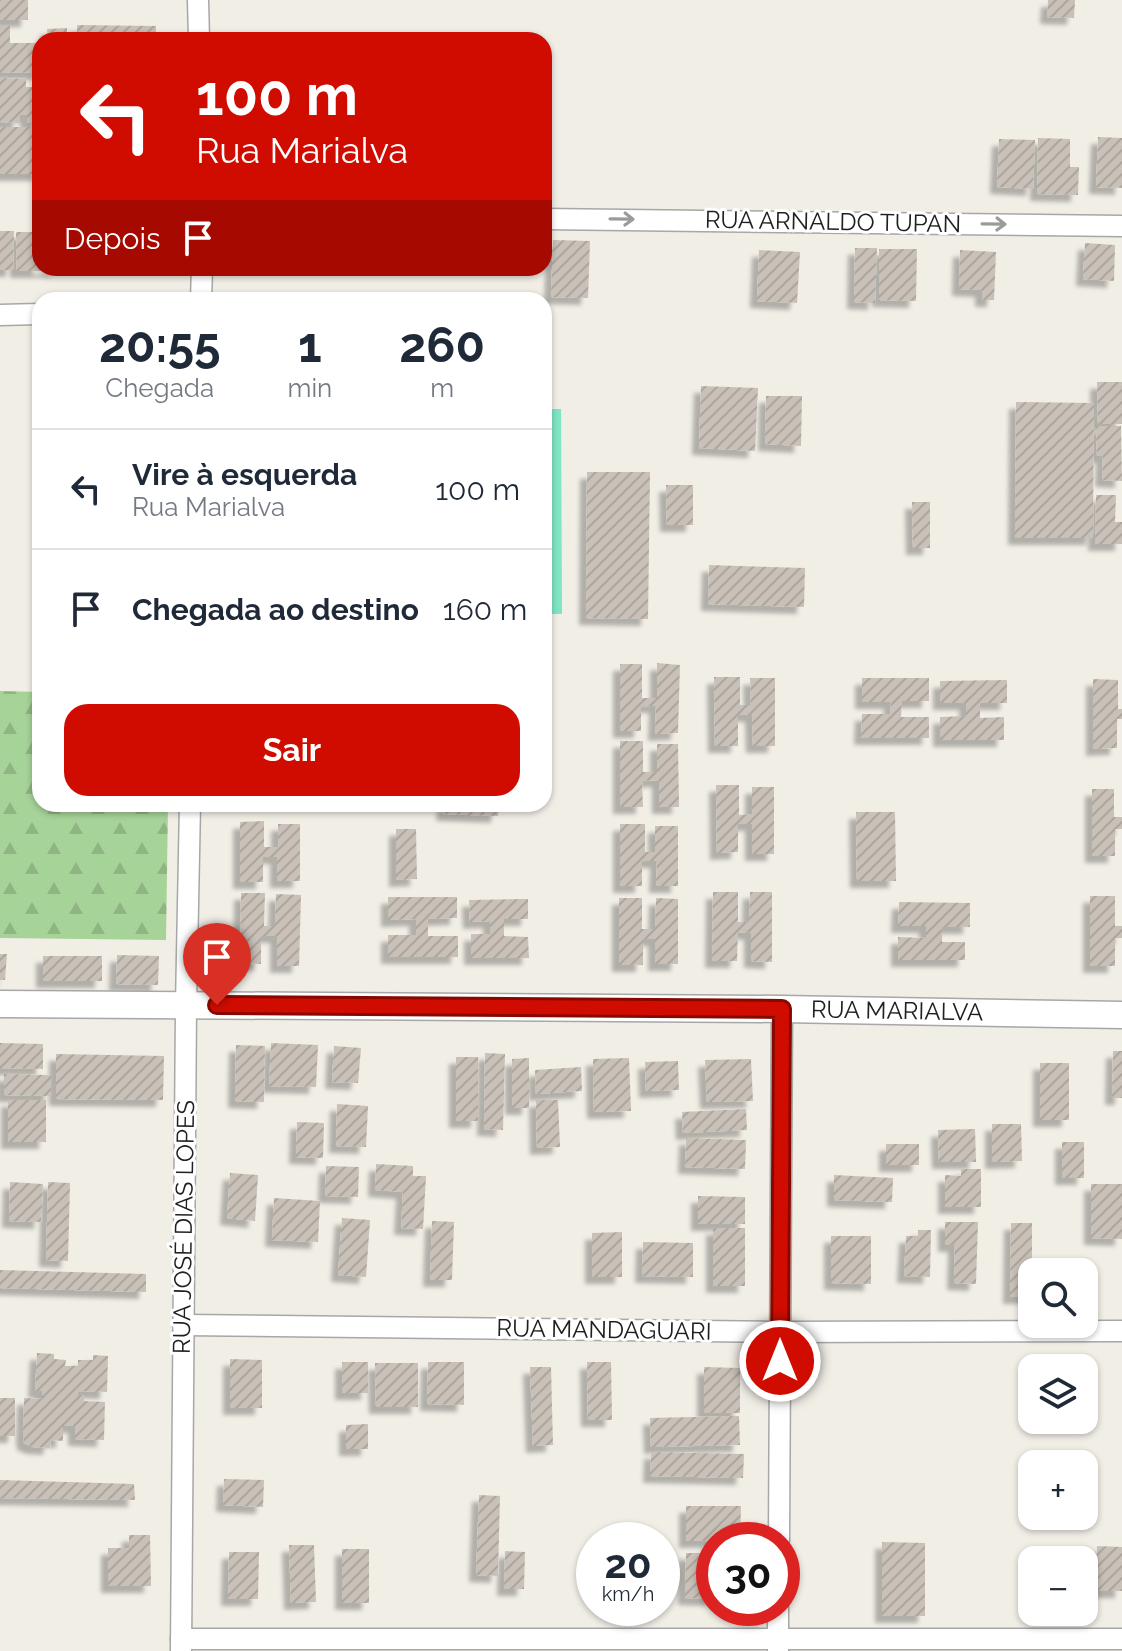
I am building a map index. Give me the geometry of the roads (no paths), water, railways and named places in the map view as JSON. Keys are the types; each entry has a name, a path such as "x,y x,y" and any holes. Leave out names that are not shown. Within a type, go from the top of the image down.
{"street":[{"path":"198,0 199,32"},
{"name":"RUA ARNALDO TUPAN","path":"552,219 1122,226"},
{"path":"0,315 32,314"},
{"name":"RUA JOSÉ DIAS LOPES","path":"181,1645 190,812"},
{"name":"RUA MARIALVA","path":"0,1004 782,1009 1122,1015"},
{"path":"779,1522 782,1009"},
{"name":"RUA MANDAGUARI","path":"183,1325 780,1332 1122,1331"},
{"path":"181,1645 778,1645 1122,1639"}]}
